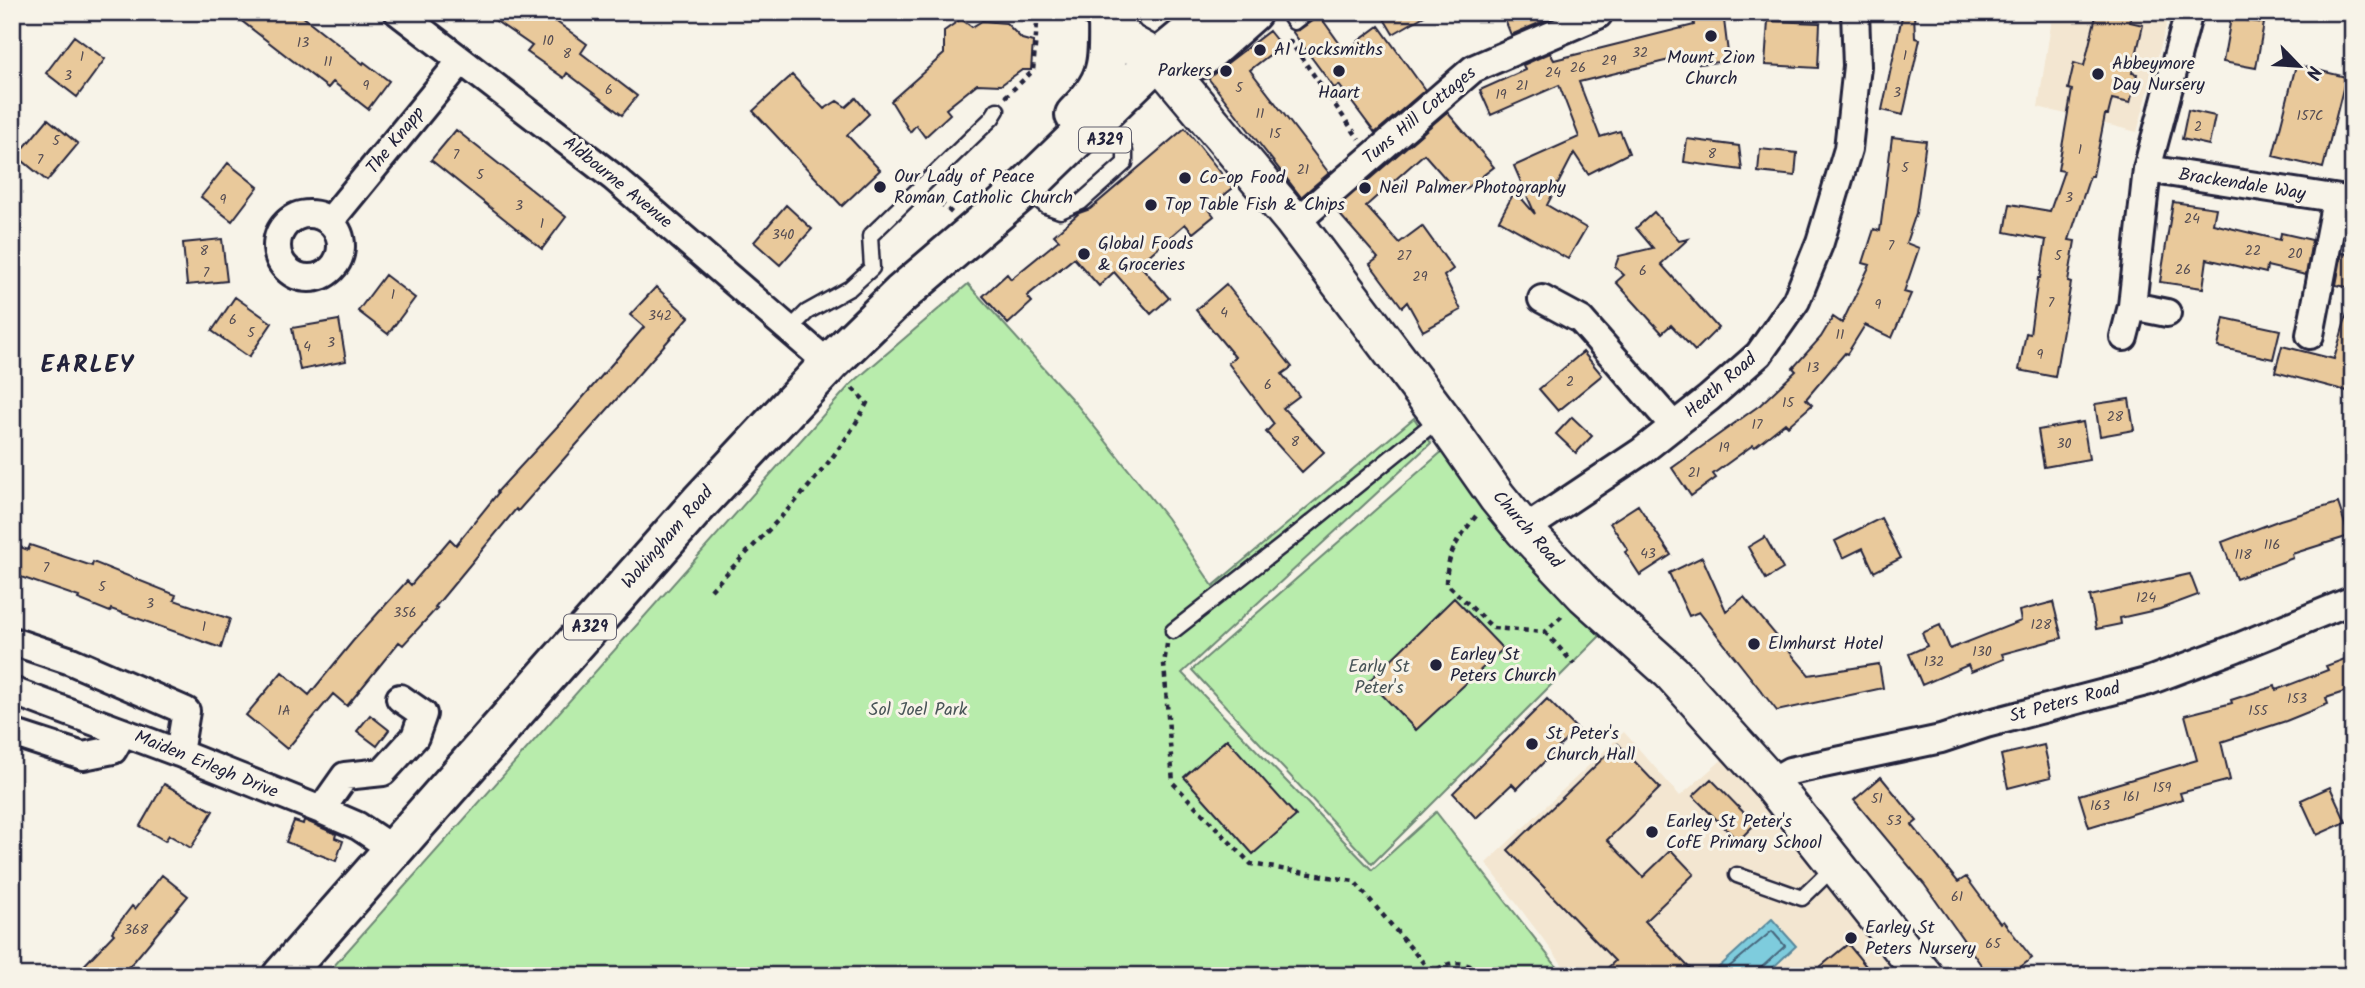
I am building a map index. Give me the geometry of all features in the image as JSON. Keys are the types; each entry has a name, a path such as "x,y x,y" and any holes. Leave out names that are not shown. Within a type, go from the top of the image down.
{"main road":[{"name":"Wokingham Road","path":"1024,189 1076,162 1114,133 1214,12"},
{"name":"Wokingham Road","path":"282,976 716,484 836,372 901,294 1167,69 1252,12"},
{"path":"1131,15 1129,43 1167,69"},
{"path":"1024,189 1029,162 1087,102 1103,80 1109,48 1131,15"},
{"name":"Church Road","path":"1167,69 1292,219 1524,530 1585,595 1671,672 1770,782 1924,976"}],"street":[{"name":"Aldbourne Avenue","path":"398,12 613,177 836,372"},
{"name":"Heath Road","path":"1524,530 1642,450 1709,398 1759,354 1796,301 1820,242 1848,149 1857,66 1855,12"},
{"path":"2124,337 2132,306 2147,169 2189,12"},
{"name":"Tuns Hill Cottages","path":"1292,219 1309,211 1473,69 1601,13"},
{"name":"The Knapp","path":"330,221 461,61"},
{"name":"Brackendale Way","path":"2147,169 2344,201 2310,335"},
{"path":"1542,299 1581,320 1674,426"},
{"path":"2132,306 2167,313"},
{"name":"St Peters Road","path":"1770,782 1790,771 1941,739 1986,724 2146,682 2353,600"},
{"path":"12,641 71,661 186,710 180,753"},
{"name":"Maiden Erlegh Drive","path":"12,691 180,753 321,810 358,827 394,849"},
{"path":"321,810 345,776 383,772 415,737 423,714 400,698"},
{"path":"12,733 83,756 113,750 123,732"}],"lane":[{"path":"1287,12 1294,22 1307,12"},
{"path":"789,330 807,312 850,288 872,268 870,236 992,118 997,110"},
{"path":"1172,631 1441,417"},
{"path":"1737,874 1802,898 1837,864"}],"path":[{"path":"997,110 1000,101 1033,71 1038,12"},
{"path":"1288,38 1372,157"},
{"path":"711,590 812,481 853,432 867,403 836,372"},
{"path":"1497,497 1485,505 1460,537 1447,562 1446,583 1493,628 1545,632 1574,664"},
{"path":"1545,632 1585,595"},
{"path":"1172,631 1165,649 1164,664 1173,783 1251,864 1353,881 1431,974 1442,966 1465,963 1485,976"}],"shaded area":[{"name":"Abbeymore Day Nursery","path":"2053,12 2170,12 2137,132 2038,107"},
{"name":"Earley St Peter's CofE Primary School","path":"1624,732 1680,796 1724,758 1854,914 1900,976 1571,976 1486,863"}],"green space":[{"name":"Sol Joel Park","path":"968,284 1077,405 1167,518 1213,586 1414,418 1431,443 1182,673 1372,870 1436,812 1564,976 325,976 850,385"},
{"name":"Early St Peter's","path":"1445,449 1519,546 1600,636 1372,864 1192,670"}],"water":[{"path":"1772,919 1796,946 1764,976 1725,976 1718,968"}],"building":[{"path":"230,12 297,12 389,81 368,109 333,82 328,88"},
{"path":"483,12 543,12 587,44 581,53 637,96 622,115 567,73 564,78 527,52 532,46"},
{"path":"1317,12 1345,51 1379,26 1425,90 1375,133 1339,85 1334,88 1292,31 1299,30 1313,20"},
{"path":"1380,12 1431,12 1393,34"},
{"path":"1502,12 1565,12 1511,35"},
{"path":"1692,12 1723,12 1729,61 1699,64 1698,53 1579,82 1600,137 1620,131 1629,153 1588,174 1574,153 1547,205 1586,228 1568,259 1499,220 1515,191 1535,214 1514,166 1579,137 1559,85 1491,115 1480,90 1525,70 1523,65 1550,53 1554,60 1694,25"},
{"path":"1903,12 1914,12 1915,38 1920,39 1903,115 1882,110"},
{"path":"2097,12 2132,12 2130,22 2143,25 2132,73 2137,74 2130,103 2112,99 2108,115 2105,115 2093,176 2090,176 2069,240 2075,241 2068,282 2071,283 2055,377 2019,370 2026,333 2030,334 2046,240 2005,232 2010,204 2050,211 2064,171 2058,170 2074,63 2084,66"},
{"path":"2231,18 2264,23 2256,68 2223,62"},
{"path":"961,19 972,27 982,21 1006,23 1022,39 1033,42 1031,70 1022,70 1001,85 977,84 946,109 950,114 925,137 916,125 910,132 891,101 944,54 944,31"},
{"path":"1768,21 1820,23 1818,68 1765,65"},
{"path":"1269,31 1281,46 1250,70 1329,173 1301,197 1208,78"},
{"path":"74,36 105,59 77,97 46,73"},
{"path":"2296,65 2346,77 2323,168 2273,156"},
{"path":"792,75 824,109 837,101 846,107 856,98 869,114 847,135 880,170 842,206 753,111"},
{"path":"2188,110 2215,116 2209,145 2182,139"},
{"path":"1447,112 1494,167 1459,194 1424,154 1366,206 1399,243 1422,226 1453,269 1444,276 1461,310 1423,331 1407,302 1402,307 1370,264 1378,258 1335,209"},
{"path":"48,119 78,144 47,181 17,156"},
{"path":"1185,128 1233,188 1208,208 1214,216 1193,233 1185,224 1139,264 1169,298 1151,314 1114,272 1099,286 1074,258 1027,296 1032,302 1008,324 983,296 1007,274 1011,279 1059,240 1054,235 1079,213 1090,209"},
{"path":"456,130 566,217 542,249 431,160"},
{"path":"1892,137 1926,141 1916,213 1906,243 1919,248 1904,292 1911,294 1892,338 1865,325 1847,354 1845,353 1806,399 1812,405 1788,426 1785,423 1755,447 1753,445 1713,474 1716,478 1691,496 1672,468 1760,405 1796,371 1793,368 1821,337 1833,317 1842,323 1870,265 1863,263 1874,229 1880,231"},
{"path":"1687,139 1739,146 1742,170 1684,162"},
{"path":"1760,149 1797,153 1795,176 1758,172"},
{"path":"228,163 258,187 232,221 201,197"},
{"path":"2173,202 2216,208 2213,224 2280,240 2281,233 2312,240 2306,275 2267,266 2266,273 2207,259 2203,288 2160,282"},
{"path":"786,205 812,229 780,265 754,242"},
{"path":"1654,212 1679,241 1688,239 1661,264 1718,328 1695,351 1671,325 1662,333 1616,282 1624,275 1615,267 1619,256 1653,248 1636,228"},
{"path":"222,239 227,281 187,285 183,243"},
{"path":"2342,253 2353,255 2353,288 2336,285"},
{"path":"385,275 415,298 388,334 358,311"},
{"path":"1226,284 1292,367 1282,374 1299,396 1283,408 1324,452 1302,472 1266,432 1274,424 1228,363 1235,357 1196,310"},
{"path":"656,287 689,317 518,511 516,509 435,607 437,608 403,645 399,642 347,706 333,694 287,749 246,715 282,672 309,695 407,581 411,585 450,539 456,545 497,492 644,327 630,315"},
{"path":"235,297 272,323 249,357 212,331"},
{"path":"2347,314 2353,315 2353,368 2347,391 2275,372 2282,346 2334,359"},
{"path":"2224,318 2280,330 2273,359 2218,347"},
{"path":"339,320 346,361 300,370 292,328"},
{"path":"1583,352 1602,375 1558,411 1539,389"},
{"path":"2129,399 2134,430 2100,436 2095,404"},
{"path":"1572,417 1592,436 1576,453 1556,434"},
{"path":"2083,422 2089,459 2044,467 2038,430"},
{"path":"2338,503 2349,536 2292,554 2293,558 2236,579 2222,542 2280,520"},
{"path":"1638,505 1671,555 1640,575 1610,523"},
{"path":"1881,518 1901,558 1874,572 1863,548 1843,558 1835,541"},
{"path":"1765,537 1783,569 1766,579 1748,547"},
{"path":"12,544 28,550 30,545 92,566 93,562 176,595 174,600 230,619 221,648 111,609 110,612 78,599 79,597 12,574"},
{"name":"Elmhurst Hotel","path":"1702,557 1726,611 1744,597 1809,675 1879,664 1883,688 1777,711 1699,612 1689,616 1669,573"},
{"path":"2190,574 2198,595 2160,609 2120,618 2121,624 2096,629 2090,596"},
{"name":"Earley St Peters Church","path":"1454,598 1503,649 1416,730 1369,681"},
{"path":"2053,602 2062,638 2002,654 2004,659 1971,672 1968,665 1922,685 1909,654 1927,646 1922,633 1940,625 1950,649 2021,621 2019,611"},
{"path":"2353,656 2353,689 2326,698 2328,704 2286,721 2221,742 2230,780 2180,793 2182,799 2089,827 2079,795 2197,760 2185,715 2232,703 2231,700 2275,686 2276,690 2328,670 2326,666"},
{"name":"St Peter's Church Hall","path":"1547,699 1577,729 1517,789 1512,784 1476,818 1453,793"},
{"path":"370,715 389,730 377,746 357,731"},
{"path":"1227,739 1296,816 1253,854 1184,777"},
{"path":"1618,744 1660,788 1607,840 1643,877 1671,850 1694,874 1645,921 1697,976 1599,976 1615,961 1508,850"},
{"path":"2044,745 2051,777 2008,788 2001,755"},
{"path":"1881,777 1917,821 1912,825 1958,882 1966,877 2000,923 2003,921 2032,958 2009,976 1989,976 1924,884 1854,800"},
{"path":"1711,779 1755,824 1738,841 1693,796"},
{"path":"164,784 213,811 191,848 169,835 165,841 140,826"},
{"path":"2330,787 2346,822 2317,835 2301,800"},
{"path":"304,820 336,834 335,838 343,841 336,861 286,842 294,821 303,824"},
{"path":"162,875 188,896 135,960 120,976 74,976 114,934 112,932 132,906 135,909"},
{"path":"1848,944 1874,976 1809,976"}],"place":[{"name":"Mount Zion Church","path":"1711,36"},
{"name":"A1 Locksmiths","path":"1260,50"},
{"name":"Parkers","path":"1226,71"},
{"name":"Haart","path":"1339,71"},
{"name":"Abbeymore Day Nursery","path":"2098,74"},
{"name":"Co-op Food","path":"1185,178"},
{"name":"Our Lady of Peace Roman Catholic Church","path":"880,187"},
{"name":"Neil Palmer Photography","path":"1365,188"},
{"name":"Top Table Fish & Chips","path":"1151,205"},
{"name":"Global Foods & Groceries","path":"1084,254"},
{"name":"Elmhurst Hotel","path":"1754,644"},
{"name":"Earley St Peters Church","path":"1436,665"},
{"name":"St Peter's Church Hall","path":"1532,744"},
{"name":"Earley St Peter's CofE Primary School","path":"1652,832"},
{"name":"Earley St Peters Nursery","path":"1851,938"}],"district":[{"name":"EARLEY","path":"88,365"}]}
